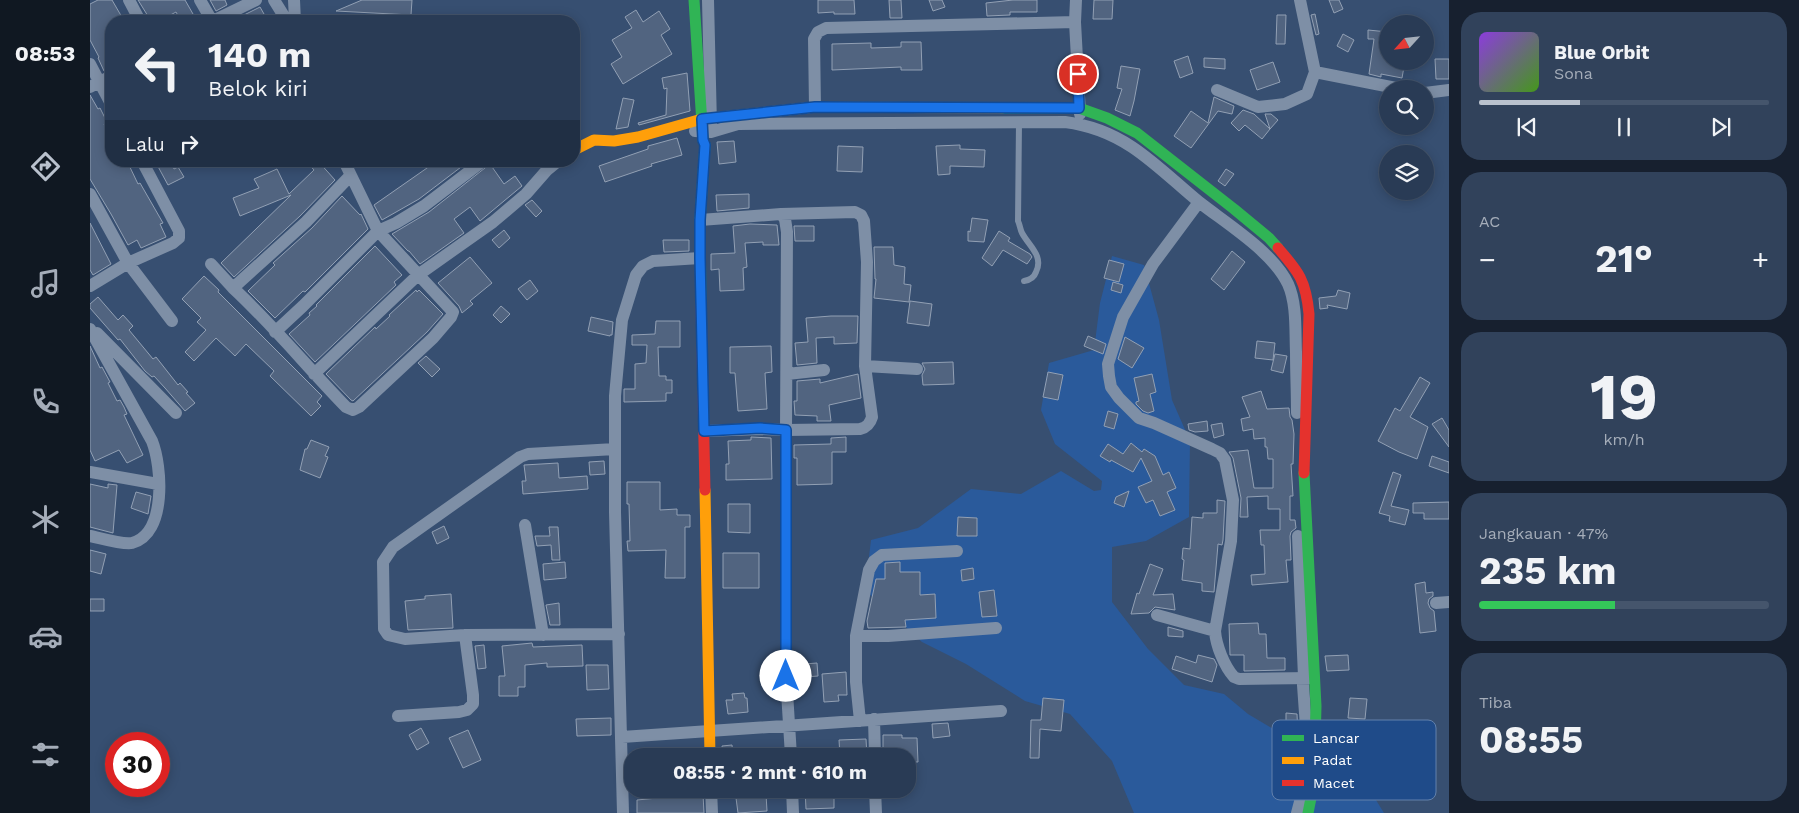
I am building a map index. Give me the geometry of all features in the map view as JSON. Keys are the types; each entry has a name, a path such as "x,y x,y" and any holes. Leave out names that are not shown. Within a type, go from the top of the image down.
{"street":[{"path":"129,0 137,15"},
{"path":"200,0 209,15"},
{"path":"225,15 256,0"},
{"path":"274,0 283,15"},
{"path":"294,0 295,15"},
{"path":"694,0 707,132 710,140 705,145 700,220 710,748"},
{"path":"706,119 708,0"},
{"path":"1076,0 1079,108 1082,124"},
{"path":"1217,90 1258,107 1285,104 1307,94 1315,72 1300,0"},
{"path":"815,107 814,39 818,32 826,28 1076,22"},
{"path":"90,64 95,85 105,97"},
{"path":"1315,72 1379,85"},
{"path":"1434,91 1449,90"},
{"path":"580,147 594,140 614,141 638,137 706,119 815,107 1079,108 1107,118 1137,133 1234,208 1269,238 1292,264 1301,277 1310,314 1304,469 1309,678 1303,685 1306,720"},
{"path":"684,125 696,132 707,132 738,124 1019,122 1082,124 1098,129 1132,147 1264,254 1282,274 1291,294 1295,323 1296,478 1313,720"},
{"path":"90,286 128,263 173,243 179,238 179,231 145,167"},
{"path":"210,264 250,303 346,407 353,410 359,407 433,338 452,312 378,231 346,167"},
{"path":"275,332 378,231 396,223 424,206 475,167"},
{"path":"314,374 418,274 493,222 526,194 551,167"},
{"path":"233,288 306,222 350,176"},
{"path":"90,194 128,263 172,321"},
{"path":"1211,211 1219,197"},
{"path":"1199,202 1153,264 1123,317 1108,364 1111,387 1139,418 1212,449 1220,453 1225,460 1233,500 1232,541 1215,631 1218,646 1234,677 1239,679 1309,678"},
{"path":"700,220 781,214 855,212 861,215 864,221 867,262 865,366 872,417 870,423 860,429 786,430 760,428 704,431"},
{"path":"781,214 785,220 787,232 786,676 791,748"},
{"path":"623,813 614,512 615,396 622,320 636,275 643,266 653,261 700,258"},
{"path":"90,327 176,414"},
{"path":"90,327 152,441 158,465 158,501 155,520 142,537 137,541 128,543 90,536"},
{"path":"865,366 917,369"},
{"path":"786,374 824,370"},
{"path":"615,449 528,454 520,457 393,547 383,562 384,629 388,635 405,638 465,635 619,634"},
{"path":"90,471 158,484"},
{"path":"525,524 544,635"},
{"path":"860,721 856,682 856,636 869,570 882,555 957,551"},
{"path":"1157,615 1215,631"},
{"path":"856,636 888,636 996,628"},
{"path":"398,716 459,712 467,710 473,704 465,635"},
{"path":"622,737 1001,711"},
{"path":"874,719 875,748"},
{"path":"711,798 712,813"},
{"path":"792,798 793,813"},
{"path":"875,798 876,813"},
{"path":"1297,813 1301,800"},
{"path":"1308,813 1311,800"}],"lane":[{"path":"1019,122 1018,221 1023,234 1035,251 1039,266 1035,276 1024,281"}],"shaded area":[{"path":"1112,256 1144,265 1159,320 1172,400 1190,441 1189,517 1146,541 1112,547 1112,602 1148,649 1184,685 1224,694 1248,714 1272,728 1272,800 1376,800 1384,813 1134,813 1112,761 1070,714 1025,701 966,664 922,642 865,590 871,540 918,528 971,489 1021,494 1061,471 1094,491 1101,490 1102,481 1055,444 1041,410 1049,363 1094,350 1100,303"}],"building":[{"path":"98,0 112,0 121,15 105,15 104,71 90,40 90,4"},
{"path":"138,0 185,0 194,15 178,15 176,12 170,15 147,15"},
{"path":"210,0 225,0 227,5 216,11"},
{"path":"362,0 412,0 411,15 336,11"},
{"path":"818,0 854,0 855,14 818,13"},
{"path":"889,0 901,0 902,18 890,18"},
{"path":"929,0 942,0 945,7 933,11"},
{"path":"1037,0 1037,12 1010,12 1010,15 987,16 986,3"},
{"path":"1094,0 1113,0 1112,19 1093,19"},
{"path":"1329,0 1339,0 1343,9 1334,13"},
{"path":"260,7 265,15 244,15"},
{"path":"636,10 643,22 659,11 670,29 661,35 672,54 623,84 611,64 622,57 612,40 632,28 625,17"},
{"path":"1315,14 1319,34 1316,35 1311,15"},
{"path":"1277,15 1286,15 1285,44 1276,44"},
{"path":"1368,30 1379,31 1379,70 1403,70 1402,78 1381,74 1381,77 1369,74 1374,39 1368,39"},
{"path":"1343,34 1354,40 1348,52 1337,46"},
{"path":"901,42 921,42 922,70 901,70 901,67 832,70 832,44 871,43 871,48 901,47"},
{"path":"1188,56 1193,73 1180,78 1174,61"},
{"path":"1204,58 1225,59 1225,69 1204,67"},
{"path":"1435,59 1449,59 1449,79 1436,79"},
{"path":"1273,62 1280,82 1257,90 1250,70"},
{"path":"1121,66 1140,69 1130,116 1115,110 1122,89 1117,88"},
{"path":"687,73 690,111 639,125 638,123 666,115 667,88 664,89 662,78"},
{"path":"90,95 105,118 105,167 130,167 138,184 140,183 163,223 160,224 166,237 141,248 137,240 128,245 90,179"},
{"path":"1214,97 1234,106 1232,114 1218,111 1191,148 1174,136 1191,111 1208,123"},
{"path":"623,98 634,100 628,127 616,129"},
{"path":"1243,110 1254,114 1270,129 1262,139 1245,125 1239,131 1231,123"},
{"path":"1265,114 1271,114 1278,120 1270,129"},
{"path":"677,138 682,155 651,164 652,166 605,182 599,166 648,149 648,146"},
{"path":"734,141 736,162 719,164 717,142"},
{"path":"960,145 960,149 985,150 984,167 950,166 950,174 938,175 936,146"},
{"path":"838,146 863,147 862,172 837,171"},
{"path":"158,167 173,167 174,169 178,167 184,177 168,185"},
{"path":"311,167 323,167 335,180 300,216 234,277 221,263 291,195 240,216 233,198 259,188 254,179 277,169 289,194 314,170"},
{"path":"428,167 461,167 419,199 382,220 374,205"},
{"path":"486,167 492,167 504,184 515,176 522,186 480,221 470,207 454,219 464,233 420,264 392,234 429,212"},
{"path":"1226,169 1234,174 1225,186 1218,181"},
{"path":"749,194 749,208 717,211 716,195"},
{"path":"342,196 361,214 368,229 305,292 303,291 275,318 248,291 275,265 273,263 312,228"},
{"path":"532,200 542,211 536,217 525,205"},
{"path":"972,218 988,220 984,242 968,241 968,231 970,232"},
{"path":"90,223 111,264 93,275 90,270"},
{"path":"750,224 777,225 779,245 763,245 763,242 745,243 747,267 743,268 744,290 720,291 719,269 711,270 711,254 735,253 733,226"},
{"path":"794,226 814,226 814,241 795,241"},
{"path":"504,230 510,238 499,248 492,240"},
{"path":"999,231 1010,238 1008,241 1030,254 1032,257 1027,264 1003,250 992,266 982,258"},
{"path":"663,240 689,240 689,251 664,252"},
{"path":"375,246 402,275 394,282 396,285 315,362 289,334 310,315 309,313 316,305"},
{"path":"874,247 893,247 894,265 905,267 904,284 911,285 909,302 874,298 876,279"},
{"path":"1232,251 1245,262 1224,290 1211,279"},
{"path":"470,257 492,283 470,301 473,304 462,313 459,306 438,283"},
{"path":"1109,260 1124,264 1119,282 1104,278"},
{"path":"204,276 322,396 317,402 321,406 311,416 270,376 274,371 246,344 235,356 216,338 194,361 185,352 206,330 197,322 201,318 182,299"},
{"path":"530,280 538,291 527,300 518,289"},
{"path":"1113,282 1123,285 1121,293 1111,290"},
{"path":"416,290 417,292 419,290 443,314 427,332 353,401 351,400 326,374"},
{"path":"1338,290 1350,293 1347,309 1327,305 1328,308 1320,309 1319,298 1336,296"},
{"path":"98,297 118,320 123,315 133,326 129,330 153,359 156,357 178,385 180,383 195,403 185,411 154,376 152,377 145,371 120,339 118,340 90,308 90,304"},
{"path":"910,301 932,304 929,326 907,323"},
{"path":"501,306 510,314 501,323 493,315"},
{"path":"858,316 857,343 834,344 834,337 816,338 817,363 797,365 795,343 808,342 806,318"},
{"path":"591,317 613,322 612,335 588,331"},
{"path":"656,321 680,321 680,347 658,347 659,376 666,376 666,380 672,380 672,393 666,393 666,401 624,402 624,389 635,389 635,364 646,363 647,345 632,345 632,335 655,334"},
{"path":"1088,336 1106,344 1103,354 1084,346"},
{"path":"1125,337 1144,348 1132,368 1118,359"},
{"path":"1257,341 1275,343 1273,360 1255,358"},
{"path":"90,346 100,368 102,367 110,382 108,383 117,401 120,400 124,407 127,414 124,415 143,455 127,463 119,450 95,461 90,450"},
{"path":"771,346 772,372 765,373 767,409 738,411 735,373 730,373 730,347"},
{"path":"1275,354 1287,356 1283,373 1271,370"},
{"path":"426,356 440,369 432,377 418,363"},
{"path":"953,362 954,384 923,385 922,375 925,369 922,363"},
{"path":"1048,372 1063,375 1058,400 1043,397"},
{"path":"858,374 861,398 829,405 831,421 817,421 817,416 795,415 794,401 797,401 797,381 820,379 820,383"},
{"path":"1152,374 1156,392 1150,394 1154,411 1148,413 1136,404 1139,401 1134,378"},
{"path":"1420,377 1430,383 1410,417 1428,427 1417,459 1378,441 1395,408 1400,411"},
{"path":"1261,391 1267,409 1289,408 1294,434 1293,464 1291,464 1293,496 1290,496 1290,520 1295,520 1296,528 1291,532 1290,536 1291,560 1286,560 1288,582 1252,585 1251,575 1265,574 1264,545 1261,545 1260,530 1280,530 1280,509 1268,509 1268,496 1247,497 1248,517 1240,517 1241,498 1233,458 1229,452 1248,450 1254,488 1273,488 1273,459 1268,459 1265,438 1254,439 1253,429 1243,431 1241,419 1250,417 1242,397"},
{"path":"1108,411 1118,414 1114,429 1104,426"},
{"path":"1442,418 1449,430 1449,447 1432,424"},
{"path":"1207,421 1208,431 1195,432 1189,430 1188,424"},
{"path":"1222,423 1224,435 1214,438 1211,425"},
{"path":"751,437 771,438 772,479 726,480 726,464 729,464 728,441 751,440"},
{"path":"846,437 846,452 832,452 832,484 797,485 797,458 794,458 794,445 831,444 831,438"},
{"path":"311,440 329,447 325,456 328,457 320,478 300,470 305,449 307,449"},
{"path":"1131,443 1142,452 1144,449 1155,456 1163,475 1169,472 1176,488 1167,492 1175,510 1160,516 1153,500 1146,503 1138,487 1152,481 1141,458 1133,472 1100,456 1108,444 1123,454"},
{"path":"1432,456 1449,462 1449,473 1429,466"},
{"path":"604,461 605,474 590,475 589,462"},
{"path":"558,463 559,478 587,476 588,489 523,494 522,481 526,481 524,465"},
{"path":"1393,472 1401,475 1391,506 1409,510 1405,525 1389,521 1390,516 1379,513"},
{"path":"627,482 660,482 660,510 677,509 677,515 690,515 690,527 685,527 685,578 665,578 666,550 628,551 627,541 630,541"},
{"path":"90,484 108,488 108,484 117,485 113,533 90,527"},
{"path":"1129,491 1124,507 1114,503 1116,497"},
{"path":"136,492 151,496 148,514 131,508"},
{"path":"1217,500 1225,501 1223,540 1222,545 1218,544 1214,592 1202,591 1202,583 1182,580 1183,548 1190,549 1192,517 1203,518 1203,513 1217,513"},
{"path":"1449,502 1449,519 1424,519 1424,513 1413,513 1413,503"},
{"path":"728,504 750,504 750,533 728,532"},
{"path":"958,517 977,518 977,536 957,536"},
{"path":"444,526 449,538 437,544 432,532"},
{"path":"549,527 558,527 560,560 552,560 551,545 537,546 535,536 550,536"},
{"path":"90,550 106,554 101,574 90,571"},
{"path":"723,553 759,553 759,588 723,588"},
{"path":"565,562 566,578 544,580 543,564"},
{"path":"900,562 900,572 920,572 920,595 935,594 936,618 905,620 906,627 868,628 867,621 876,579 885,579 885,563"},
{"path":"1150,564 1163,569 1153,595 1173,594 1175,610 1155,607 1149,613 1131,614 1137,593 1139,594"},
{"path":"973,568 974,579 962,581 961,570"},
{"path":"1425,582 1426,593 1433,592 1433,596 1429,599 1428,603 1434,611 1436,631 1420,633 1415,584"},
{"path":"994,590 997,616 982,617 979,592"},
{"path":"451,594 453,628 408,630 405,601 425,599 425,596"},
{"path":"90,599 104,599 104,611 90,611"},
{"path":"559,603 560,625 550,625 546,605"},
{"path":"1258,623 1259,634 1266,634 1267,658 1285,658 1285,670 1244,671 1244,655 1230,655 1229,624"},
{"path":"1168,627 1183,631 1183,637 1168,636"},
{"path":"532,643 533,647 582,645 583,666 547,667 547,663 525,665 525,687 518,687 518,696 499,696 499,676 505,676 502,646"},
{"path":"484,645 486,668 478,669 475,646"},
{"path":"1198,655 1214,659 1217,665 1212,682 1172,669 1176,656 1196,663"},
{"path":"1348,655 1349,670 1327,671 1325,656"},
{"path":"817,663 818,676 806,677 804,664"},
{"path":"586,665 608,665 609,689 587,690"},
{"path":"846,672 847,695 838,695 839,701 824,702 822,674"},
{"path":"744,693 745,698 747,698 748,712 728,714 726,700 733,700 732,694"},
{"path":"1043,698 1064,700 1061,731 1040,729 1039,758 1030,758 1031,720 1041,720"},
{"path":"1350,698 1367,699 1365,719 1348,718"},
{"path":"1286,713 1297,714 1297,720 1286,720"},
{"path":"611,718 611,735 577,736 576,719"},
{"path":"948,723 950,736 933,738 932,724"},
{"path":"421,728 429,743 417,750 409,735"},
{"path":"468,730 481,760 463,768 449,738"},
{"path":"883,735 902,735 902,738 917,738 918,762 916,762 916,748 883,748"},
{"path":"866,739 867,748 840,748 839,740"},
{"path":"732,745 732,748 722,748 722,746"},
{"path":"703,798 704,813 637,813 637,800"},
{"path":"736,798 766,798 767,811 738,813"},
{"path":"805,798 834,798 834,808 806,809"}],"traffic: fast":[{"path":"694,0 703,140 705,145 700,220 701,303"},
{"path":"1002,108 1079,108 1107,118 1137,133 1234,209 1269,238 1278,248"},
{"path":"1304,473 1316,720"},
{"path":"1308,813 1311,800"}],"traffic: slow":[{"path":"580,147 594,140 614,141 638,137 702,119 815,107 1002,108"},
{"path":"705,490 710,748"}],"traffic: jam":[{"path":"1278,248 1300,278 1308,303 1304,473"},
{"path":"701,303 705,490"}],"route":[{"path":"786,676 786,430 760,428 704,431 700,258 700,220 705,145 702,119 815,107 1017,106 1079,108 1078,74"}]}
